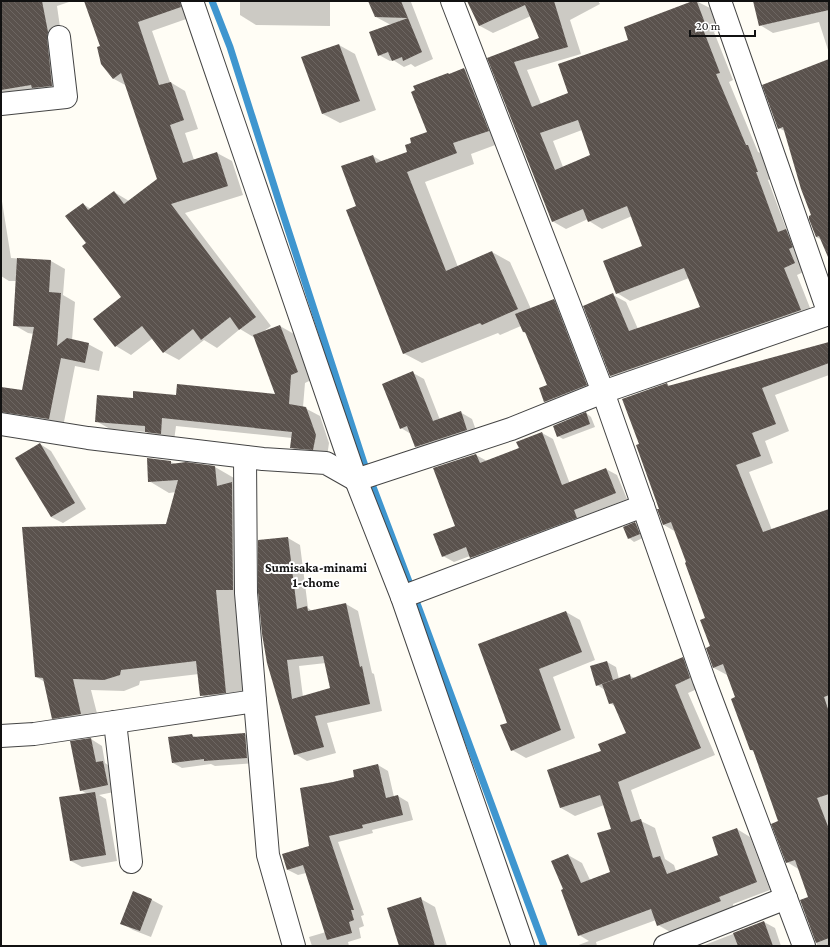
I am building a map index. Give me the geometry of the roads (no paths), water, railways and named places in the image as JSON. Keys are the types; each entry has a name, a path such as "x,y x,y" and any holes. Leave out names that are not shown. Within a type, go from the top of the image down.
{"street":[{"path":"192,1 356,480 402,597 523,946"},
{"path":"452,1 603,392 704,680 804,946"},
{"path":"1,424 88,438 245,457 326,463 356,480 511,429 603,392 829,314 720,1"},
{"path":"1,104 66,97 59,37"},
{"path":"245,457 246,593 268,855 294,946"},
{"path":"402,597 643,506"},
{"path":"1,736 34,734 255,701"},
{"path":"115,722 131,862"},
{"path":"665,946 786,898"}],"waterway":[{"path":"212,1 230,47 364,463 544,946"}],"district":[{"name":"Sumisaka-minami 1-chome","path":"316,574"}]}
